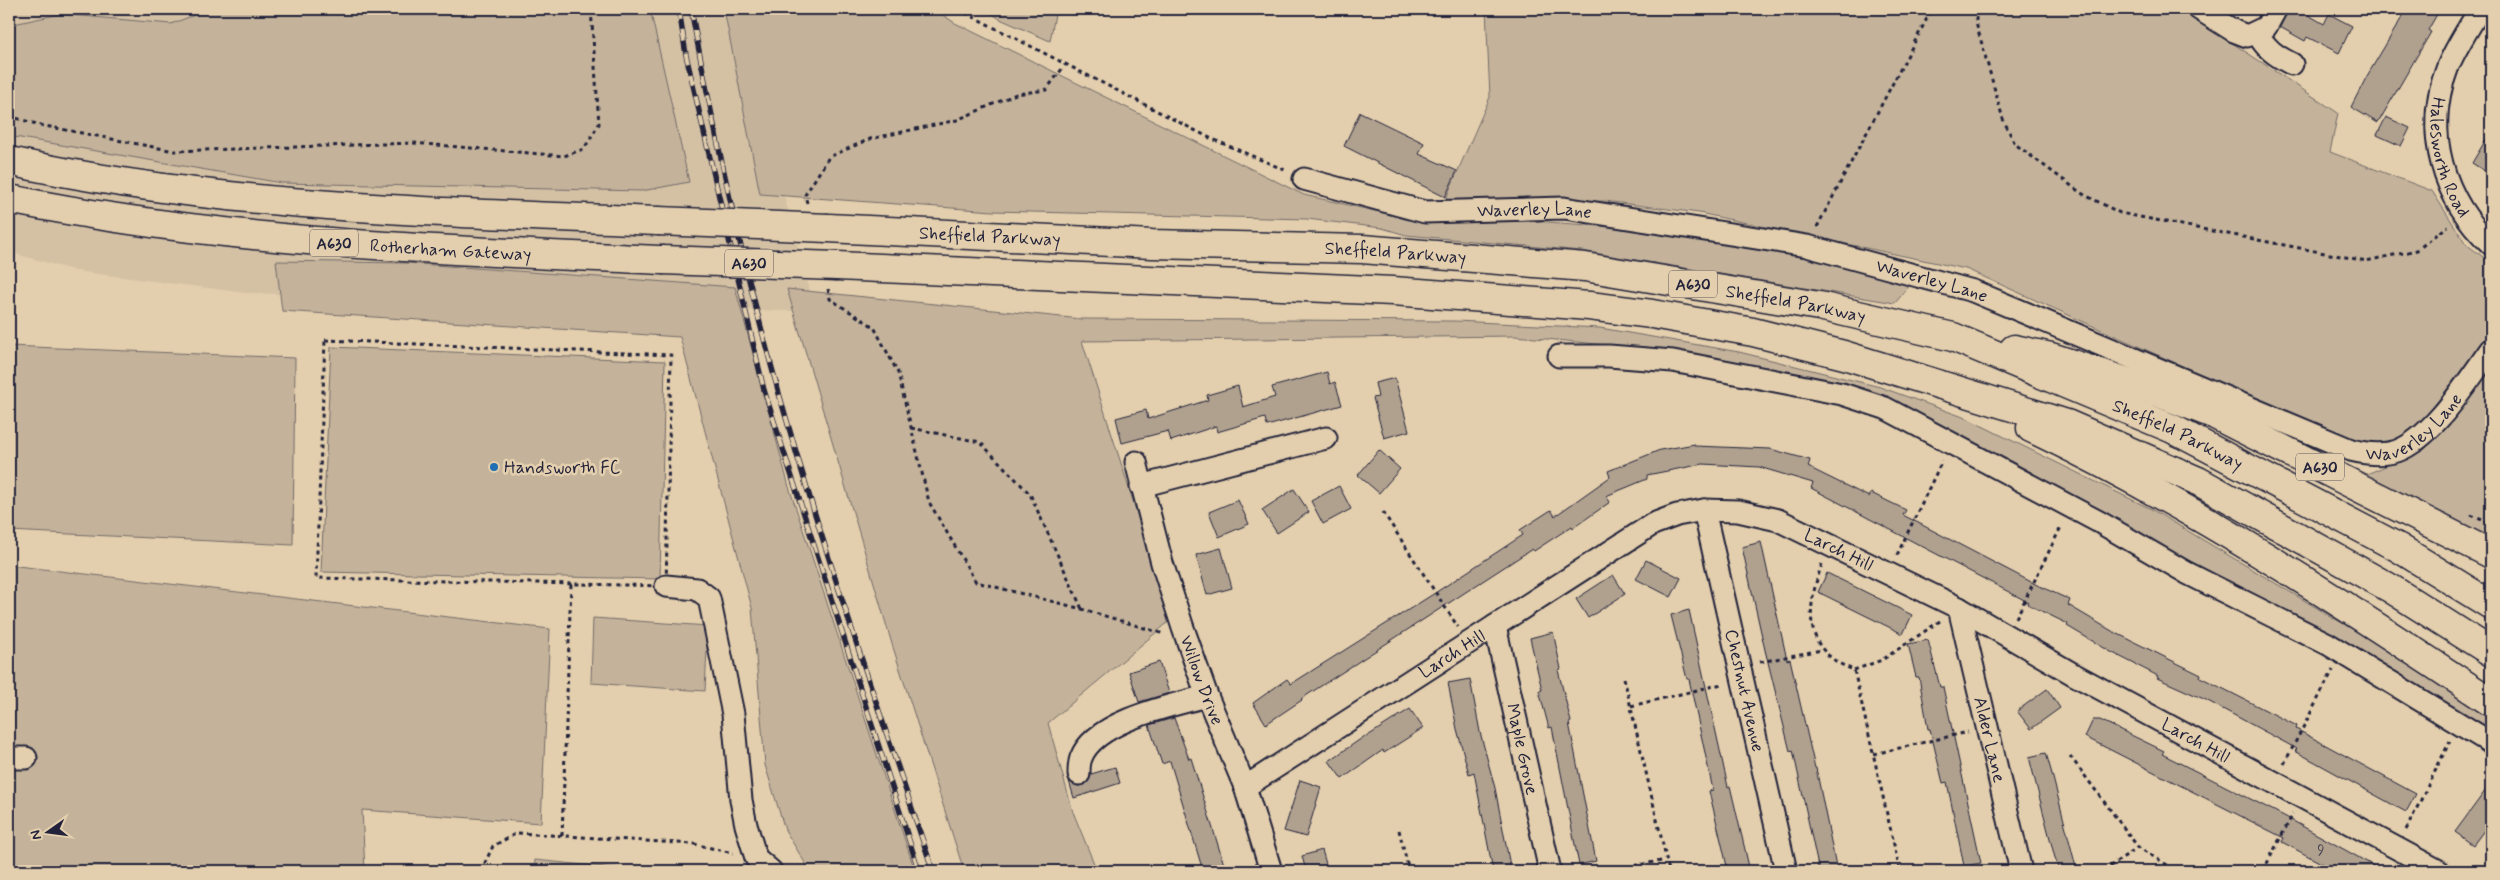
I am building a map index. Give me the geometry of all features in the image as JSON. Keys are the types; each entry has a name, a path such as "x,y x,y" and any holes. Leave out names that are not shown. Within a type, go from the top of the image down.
{"highway":[{"name":"Rotherham Gateway","path":"9,160 126,181 223,195 328,205 828,228"},
{"name":"Rotherham Gateway","path":"9,198 119,219 221,233 437,249 662,260 831,273"},
{"name":"Sheffield Parkway","path":"828,228 1152,244 1362,249 1585,267 1819,306 1953,337 2172,429 2399,548 2491,605"},
{"name":"Sheffield Parkway","path":"831,273 1393,291 1589,306 1652,314 1753,332 1937,383 2067,424 2198,481 2390,588 2491,652"},
{"name":"A630","path":"1953,337 2051,357 2146,388 2204,411 2491,554"},
{"name":"A630","path":"1937,383 2090,456 2167,498 2287,568 2491,702"}],"street":[{"path":"2199,9 2234,32 2247,36 2257,33 2266,27 2276,9"},
{"name":"Halesworth Road","path":"2480,9 2447,68 2439,96 2437,124 2441,158 2454,197 2475,229 2491,244"},
{"path":"2257,33 2264,45 2274,55 2292,64"},
{"name":"Waverley Lane","path":"1304,179 1424,212 1564,208 1807,246 1973,291 2351,450 2372,455 2398,451 2420,436 2437,421 2491,349"},
{"path":"1559,356 1609,356 1673,361 1842,394 1886,408 2071,507 2187,573 2342,653 2491,743"},
{"path":"1141,486 1326,438"},
{"name":"Willow Drive","path":"1136,462 1162,563 1207,696 1245,787 1272,871"},
{"name":"Larch Hill","path":"1245,787 1653,524 1677,515 1704,510 1738,510 1778,520 1959,608 2274,783 2439,871"},
{"name":"Chestnut Avenue","path":"1704,510 1786,871"},
{"path":"666,586 697,589 709,598 733,714 740,800 763,864"},
{"name":"Alder Lane","path":"1959,608 2021,871"},
{"name":"Maple Grove","path":"1495,626 1550,871"},
{"path":"1079,774 1081,758 1090,744 1104,732 1161,708 1207,696"}],"path":[{"path":"9,116 40,125 174,151 413,143 564,156 584,149 599,124 591,9"},
{"path":"958,9 1210,138 1304,179"},
{"path":"1807,246 1932,9"},
{"path":"1976,9 1976,23 2003,119 2015,144 2080,193 2120,212 2366,261 2417,250 2454,220"},
{"path":"807,204 805,195 828,157 870,139 957,120 1016,94 1046,90 1066,65"},
{"path":"831,273 830,299 874,327 898,373 929,502 976,582 1082,609 1164,634"},
{"path":"325,340 671,355 666,586 316,578 325,340"},
{"path":"911,428 980,442 1030,494 1082,609"},
{"path":"1888,574 1951,443"},
{"path":"2008,635 2071,507"},
{"path":"1383,512 1468,643"},
{"path":"2468,513 2491,524"},
{"path":"1828,544 1815,583 1810,619 1820,650 1840,665 1854,670 1882,660 1959,608"},
{"path":"562,836 571,584"},
{"path":"1631,706 1820,650"},
{"path":"2274,783 2342,653"},
{"path":"1854,670 1900,871"},
{"path":"1624,678 1669,871"},
{"path":"2397,847 2458,723"},
{"path":"1874,754 1987,728"},
{"path":"2070,756 2138,846 2177,871"},
{"path":"2263,871 2302,797"},
{"path":"1399,830 1409,871"},
{"path":"481,871 493,846 517,833 694,844 763,864"},
{"path":"2104,871 2138,846"},
{"path":"1602,871 1667,860"}],"shaded area":[{"path":"9,9 745,9 773,156 816,312 246,293 76,271 9,252"},
{"path":"210,9 650,9 689,182 642,191 282,183 9,136 9,25 60,14 171,24"},
{"path":"724,9 934,9 955,23 1304,195 1401,217 1548,222 1663,231 1798,255 1911,284 1895,303 1582,251 1406,235 1382,228 1307,219 993,211 760,194"},
{"path":"985,9 1056,9 1050,41 1000,19"},
{"path":"1486,9 2181,9 2338,113 2330,152 2432,191 2466,244 2491,263 2491,333 2427,415 2397,444 2356,444 1966,269 1699,213 1605,201 1443,205 1490,97"},
{"path":"276,261 406,263 735,287 789,487 915,871 810,871 785,830 765,765 752,608 680,337 282,311"},
{"path":"787,289 1081,319 1455,321 1600,328 1739,352 1880,387 1966,418 2151,509 2399,657 2491,719 2491,737 2303,621 1875,394 1618,346 1515,336 1082,341 1171,620 1048,723 1073,812 1097,871 964,871 892,644"},
{"path":"9,346 295,358 293,545 9,531"},
{"name":"Handsworth FC","path":"331,347 665,361 660,579 321,572"},
{"path":"2491,364 2491,546 2362,476 2424,450"},
{"path":"9,565 550,629 541,823 362,810 365,871 9,871"},
{"path":"593,618 708,626 705,691 591,683"},
{"path":"535,860 645,871 534,871"}],"building":[{"path":"2288,9 2298,9 2324,24 2329,14 2352,26 2339,53 2307,37 2305,41 2280,27"},
{"path":"2407,9 2440,9 2428,30 2431,32 2378,123 2351,107"},
{"path":"1360,112 1424,143 1419,154 1457,171 1445,197 1344,146"},
{"path":"2386,117 2410,128 2401,146 2377,135"},
{"path":"2491,131 2491,175 2472,163"},
{"path":"1327,372 1330,384 1335,382 1342,405 1267,426 1265,418 1217,432 1216,426 1171,441 1168,431 1122,443 1116,418 1146,410 1148,419 1208,400 1207,395 1238,386 1243,407 1275,397 1272,387"},
{"path":"1395,378 1409,431 1384,438 1373,398 1378,397 1375,383"},
{"path":"1695,444 1695,446 1770,449 1810,460 1808,467 1869,497 1871,493 1906,510 1903,515 2037,585 2070,600 2068,605 2112,631 2201,675 2200,677 2297,726 2296,729 2416,794 2406,812 2295,751 2297,749 2206,700 2157,678 2158,676 2111,652 2067,626 2068,624 2027,604 2028,602 1811,488 1813,483 1759,467 1703,464 1647,475 1647,479 1606,496 1610,502 1573,528 1572,526 1534,551 1532,549 1301,699 1266,724 1253,703 1287,679 1291,684 1435,593 1523,535 1520,530 1551,510 1555,516 1610,477 1608,471 1660,450"},
{"path":"1379,450 1400,469 1379,493 1358,475"},
{"path":"1339,486 1351,509 1323,524 1311,501"},
{"path":"1294,489 1309,512 1277,533 1262,510"},
{"path":"1238,500 1249,524 1219,537 1209,512"},
{"path":"1761,542 1787,660 1790,659 1816,768 1837,871 1819,871 1793,750 1790,751 1765,650 1742,547"},
{"path":"1221,548 1232,588 1207,595 1196,555"},
{"path":"1646,560 1681,578 1671,597 1636,579"},
{"path":"1827,573 1912,615 1903,634 1818,592"},
{"path":"1613,575 1625,594 1588,618 1576,599"},
{"path":"1689,610 1728,787 1730,786 1750,871 1728,871 1709,791 1713,790 1689,679 1687,679 1671,615"},
{"path":"1553,632 1561,669 1558,670 1571,722 1569,723 1596,861 1579,865 1552,727 1549,728 1539,691 1542,690 1530,638"},
{"path":"1928,640 1940,687 1943,687 1981,863 1964,866 1947,782 1943,783 1930,729 1928,729 1919,677 1916,677 1908,644"},
{"path":"1159,662 1169,693 1139,702 1129,672"},
{"path":"1470,679 1480,732 1495,788 1511,871 1493,871 1474,772 1469,774 1457,729 1448,683"},
{"path":"2047,689 2060,708 2031,729 2017,711"},
{"path":"1410,709 1423,728 1384,753 1383,750 1342,779 1329,761 1365,736"},
{"path":"1174,718 1189,759 1191,758 1226,871 1203,871 1170,761 1162,764 1149,725"},
{"path":"2093,720 2100,720 2164,751 2162,754 2284,816 2383,871 2336,871 2282,842 2284,838 2085,737"},
{"path":"2046,753 2077,871 2059,871 2055,858 2029,757"},
{"path":"1115,767 1120,783 1074,798 1069,781 1078,786 1085,785 1091,774"},
{"path":"1300,780 1321,787 1306,837 1284,831"},
{"path":"2491,783 2491,821 2473,845 2455,832"},
{"path":"1322,850 1328,871 1306,871 1302,856"}],"railway":[{"path":"679,9 686,55 764,390 919,871"},
{"path":"691,9 711,113 734,216 772,370 839,591 933,871"}],"place":[{"name":"Handsworth FC","path":"494,467"}]}
